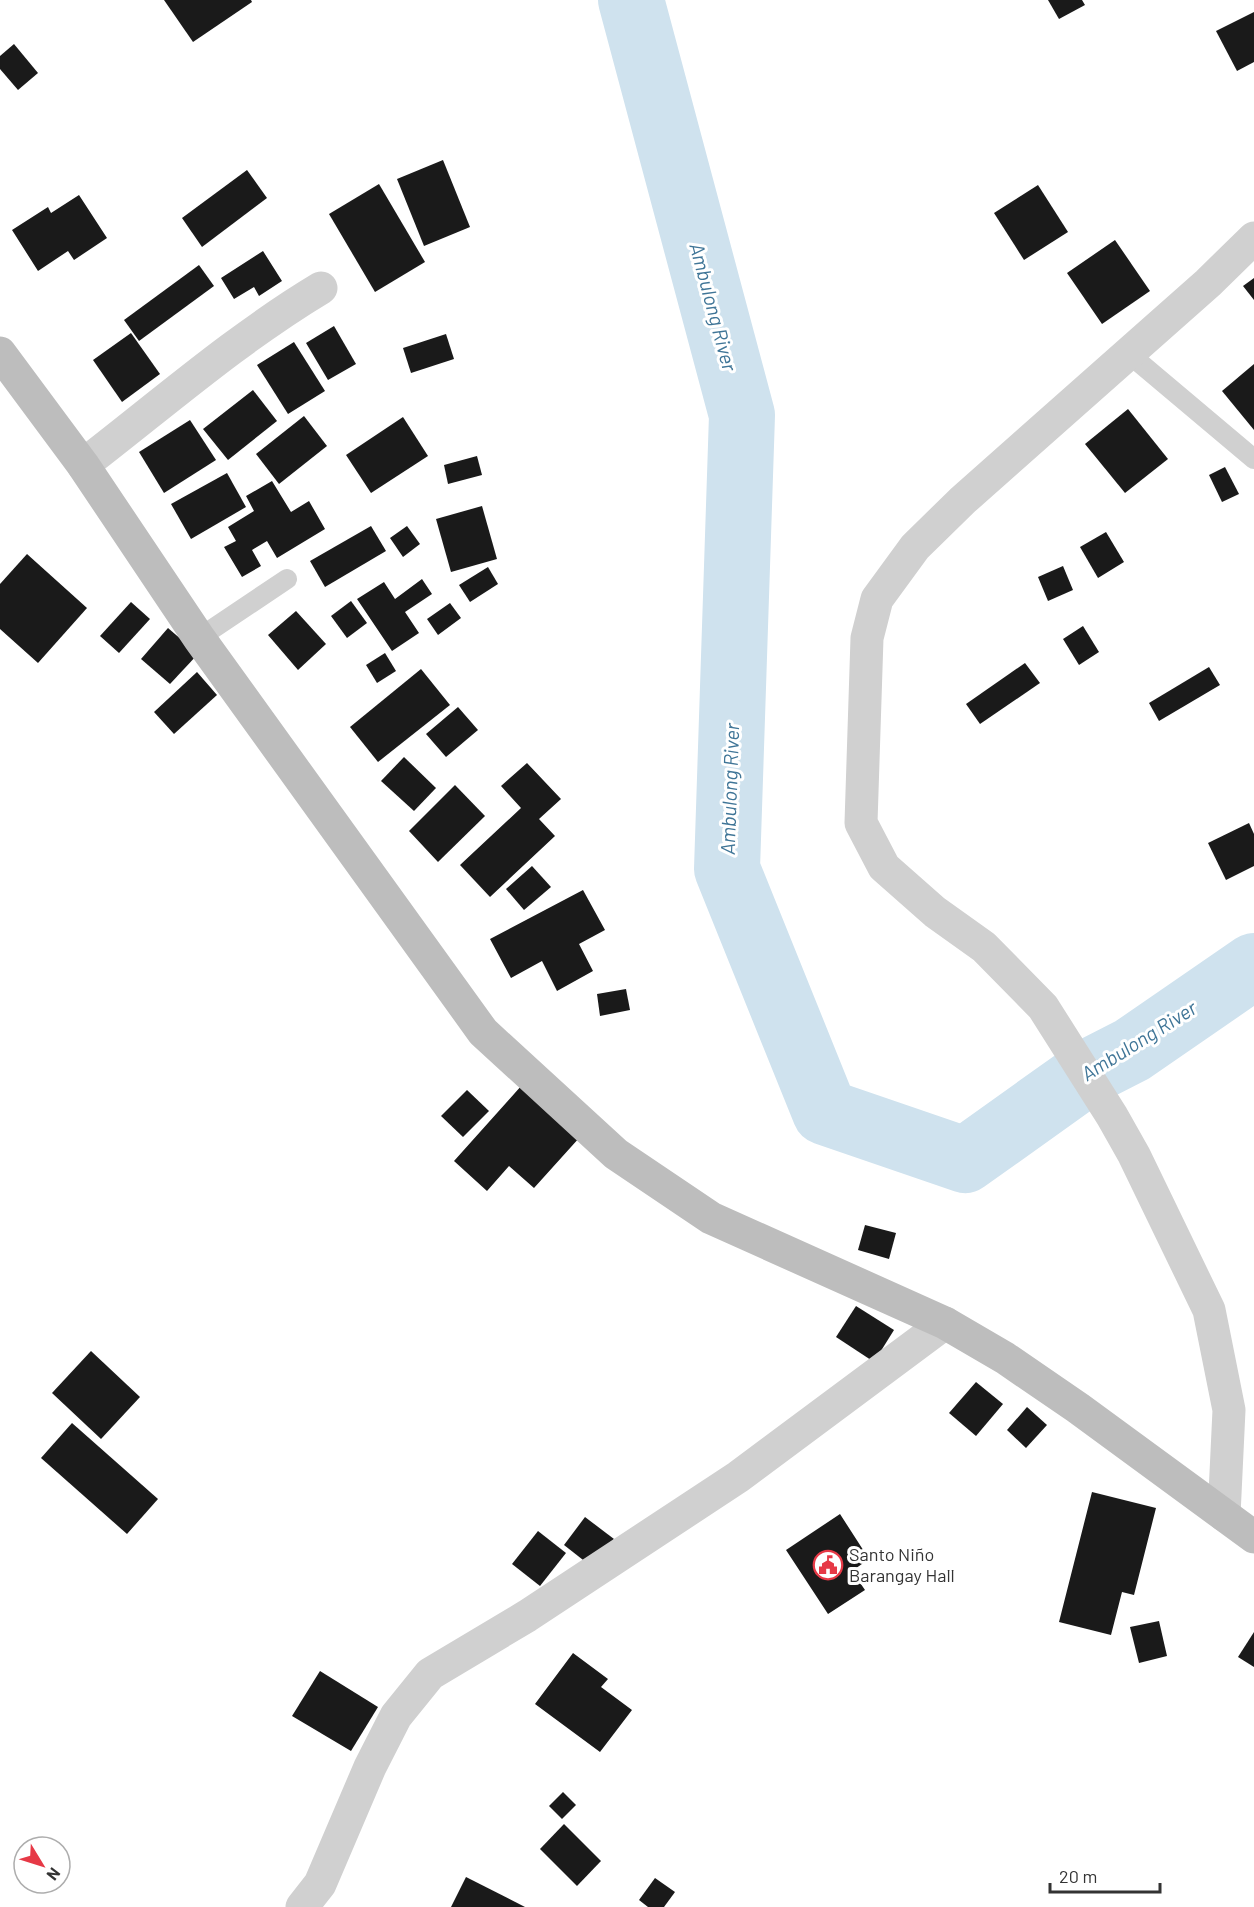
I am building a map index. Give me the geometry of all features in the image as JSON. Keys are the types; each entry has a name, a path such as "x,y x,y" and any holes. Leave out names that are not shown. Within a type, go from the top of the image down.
{"street":[{"path":"1224,1515 1229,1410 1209,1310 1139,1165 1112,1116 1043,1007 984,947 935,912 884,867 861,823 867,638 877,599 915,547 963,500 1209,283 1254,238"},
{"path":"83,465 231,348 281,312 321,288"},
{"path":"0,353 83,465 199,638 483,1032 616,1154 711,1218 945,1323 1005,1358 1078,1408 1254,1537"},
{"path":"302,1907 320,1884 370,1767 396,1716 430,1674 527,1616 738,1477 945,1323"}],"lane":[{"path":"1128,353 1254,459"},
{"path":"199,638 288,579"}],"building":[{"path":"164,0 251,0 252,2 193,42"},
{"path":"1048,0 1082,0 1085,5 1059,19"},
{"path":"1254,12 1254,62 1237,71 1216,31"},
{"path":"14,44 38,73 18,90 0,69 0,56"},
{"path":"443,160 470,227 424,246 397,179"},
{"path":"247,170 267,198 202,247 182,218"},
{"path":"379,184 425,262 375,292 329,214"},
{"path":"1038,185 1068,232 1024,260 994,213"},
{"path":"79,195 107,238 74,260 68,251 38,271 12,230 48,207 51,213"},
{"path":"1115,240 1150,291 1102,324 1067,273"},
{"path":"263,251 282,281 259,296 254,287 234,299 221,278"},
{"path":"199,265 214,286 139,341 124,320"},
{"path":"1254,278 1254,300 1243,286"},
{"path":"334,326 356,364 328,380 306,343"},
{"path":"131,333 160,374 122,402 93,360"},
{"path":"446,334 454,359 411,373 403,348"},
{"path":"294,342 325,391 288,414 257,365"},
{"path":"1254,364 1254,430 1222,391"},
{"path":"253,390 277,421 228,460 203,429"},
{"path":"1128,409 1168,459 1125,493 1085,444"},
{"path":"304,416 327,446 279,484 256,454"},
{"path":"403,417 428,456 371,493 346,455"},
{"path":"190,420 216,460 164,493 139,452"},
{"path":"477,456 482,475 448,484 444,465"},
{"path":"1225,467 1239,494 1222,502 1209,475"},
{"path":"227,473 246,507 191,539 171,504"},
{"path":"272,481 291,512 309,501 325,529 277,558 267,541 252,550 261,566 242,577 224,547 236,541 228,527 254,511 246,496"},
{"path":"482,506 497,559 451,572 436,519"},
{"path":"371,526 386,551 325,587 310,561"},
{"path":"407,526 420,544 403,557 390,538"},
{"path":"1106,532 1124,562 1098,578 1080,547"},
{"path":"27,554 87,608 38,663 0,629 0,584"},
{"path":"1063,566 1073,590 1048,601 1038,577"},
{"path":"488,567 498,584 470,602 459,585"},
{"path":"422,579 432,594 405,612 419,633 392,651 357,599 384,582 395,599"},
{"path":"351,601 367,623 347,638 331,616"},
{"path":"131,602 150,619 119,653 100,636"},
{"path":"450,603 461,618 438,635 427,619"},
{"path":"296,611 326,644 298,670 268,635"},
{"path":"1083,626 1099,652 1079,665 1063,639"},
{"path":"168,628 198,654 170,684 141,659"},
{"path":"385,653 396,671 377,683 366,665"},
{"path":"1025,663 1040,683 980,724 966,704"},
{"path":"1209,667 1220,685 1159,721 1149,703"},
{"path":"421,669 450,705 378,762 350,727"},
{"path":"197,672 217,695 174,734 154,712"},
{"path":"458,707 478,730 446,757 426,734"},
{"path":"404,757 436,788 414,811 381,781"},
{"path":"527,763 561,799 539,819 555,836 490,897 460,865 521,808 501,786"},
{"path":"455,785 485,816 438,862 409,831"},
{"path":"1249,823 1254,834 1254,866 1226,880 1208,843"},
{"path":"532,866 551,887 524,910 506,889"},
{"path":"583,890 605,930 579,944 593,971 557,991 542,961 511,978 490,939"},
{"path":"626,989 630,1010 600,1016 597,994"},
{"path":"522,1085 580,1137 534,1188 509,1166 487,1191 454,1161"},
{"path":"467,1090 489,1111 463,1137 441,1116"},
{"path":"865,1225 896,1233 889,1259 858,1250"},
{"path":"856,1306 894,1330 874,1362 836,1337"},
{"path":"91,1351 140,1397 101,1439 52,1393"},
{"path":"976,1382 1003,1404 976,1436 949,1413"},
{"path":"1027,1407 1047,1425 1026,1448 1007,1430"},
{"path":"72,1423 158,1499 127,1534 41,1458"},
{"path":"1092,1492 1156,1508 1134,1595 1122,1592 1111,1635 1059,1622"},
{"name":"Santo Niño Barangay Hall","path":"840,1514 869,1559 852,1571 865,1590 828,1614 786,1550"},
{"path":"585,1517 614,1539 592,1567 564,1545"},
{"path":"538,1531 566,1553 540,1586 512,1564"},
{"path":"1159,1621 1167,1656 1139,1663 1130,1627"},
{"path":"1254,1632 1254,1667 1238,1657"},
{"path":"573,1653 608,1679 601,1687 632,1710 600,1752 535,1704"},
{"path":"320,1671 378,1707 351,1751 292,1716"},
{"path":"563,1792 576,1805 562,1819 549,1806"},
{"path":"564,1824 601,1861 577,1886 540,1849"},
{"path":"466,1877 525,1907 451,1907"},
{"path":"655,1878 675,1892 664,1907 648,1907 639,1900"}],"waterway":[{"name":"Ambulong River","path":"631,0 742,415 727,869 825,1112 965,1160 1087,1073 1132,1050 1254,966"}],"place":[{"name":"Santo Niño Barangay Hall","path":"828,1565"}]}
